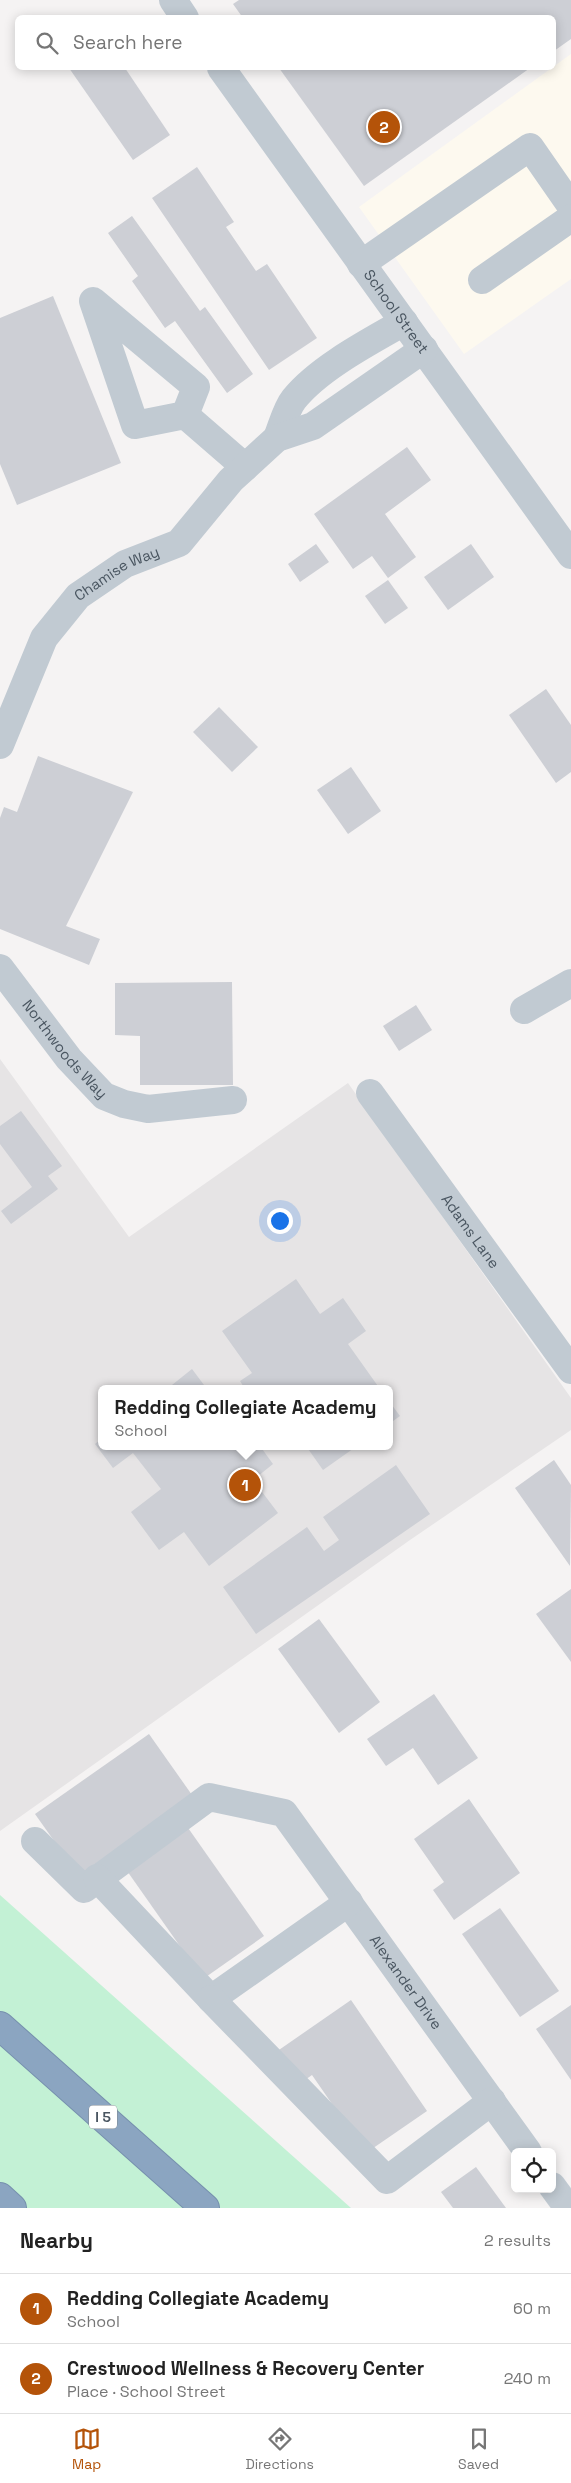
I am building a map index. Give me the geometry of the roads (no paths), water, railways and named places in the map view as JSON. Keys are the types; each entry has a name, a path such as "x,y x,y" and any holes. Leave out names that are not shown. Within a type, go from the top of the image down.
{"highway":[{"name":"I 5","path":"0,2026 205,2208"},
{"path":"0,2197 12,2208"}],"street":[{"path":"173,0 183,15"},
{"name":"School Street","path":"222,70 571,555"},
{"path":"361,264 530,147 571,206"},
{"path":"482,280 571,218"},
{"path":"93,301 196,387 185,415 135,425 93,301"},
{"name":"Chamise Way","path":"277,438 293,400 309,384 350,353 404,322"},
{"name":"Chamise Way","path":"0,745 44,638 78,596 125,564 179,543 245,467 277,438 313,426 424,349"},
{"path":"185,415 245,467"},
{"name":"Northwoods Way","path":"0,968 69,1059 104,1096 124,1104 148,1109 232,1100"},
{"path":"524,1010 571,984"},
{"name":"Adams Lane","path":"370,1093 571,1370"},
{"name":"Alexander Drive","path":"97,1878 208,1797 284,1813 525,2148"},
{"path":"36,1841 84,1889 97,1878 211,1999 387,2180 492,2102"},
{"path":"211,1999 349,1902"},
{"path":"556,2192 568,2208"}],"place":[{"name":"Crestwood Wellness & Recovery Center","path":"384,127"},
{"name":"Redding Collegiate Academy","path":"245,1485"}]}
